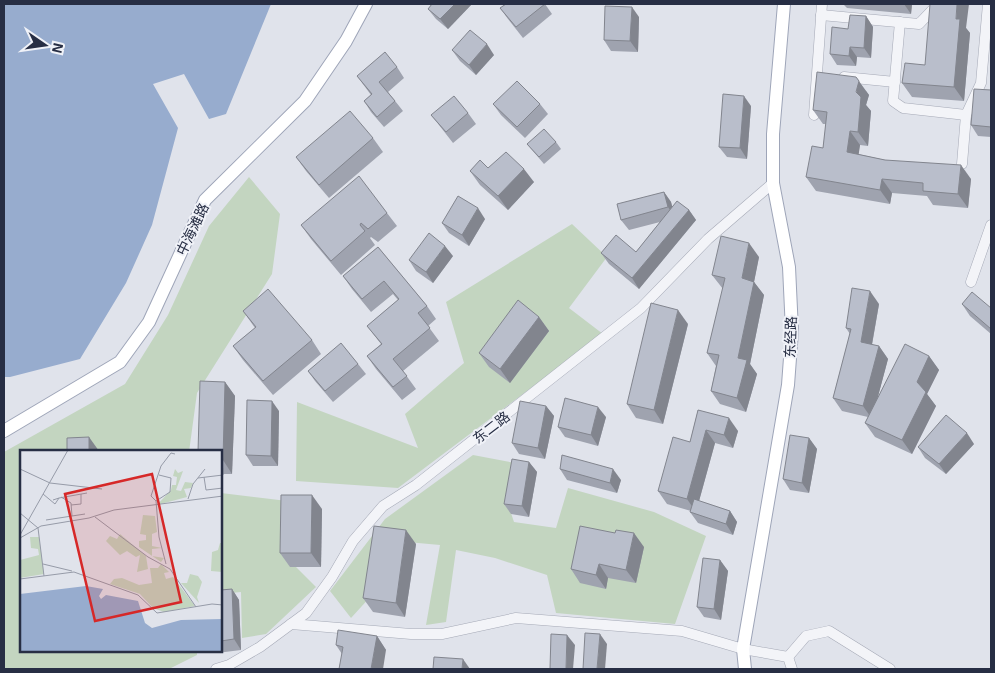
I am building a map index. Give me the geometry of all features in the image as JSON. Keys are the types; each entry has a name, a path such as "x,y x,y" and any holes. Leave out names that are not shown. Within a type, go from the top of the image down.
{"main road":[{"name":"中海滩路","path":"4,431 120,362 148,322 205,200 305,100 346,40 366,4"},
{"name":"东经路","path":"745,669 743,649 788,385 792,331 789,267 773,183 773,134 784,4"}],"street":[{"path":"814,115 826,75 821,15 822,4"},
{"path":"821,15 919,24 938,4"},
{"path":"962,164 966,115 981,83 988,4"},
{"path":"900,22 893,101 903,108 966,115"},
{"path":"826,75 895,82"},
{"name":"东二路","path":"216,669 229,665 260,647 306,613 332,577 353,541 383,506 416,485 641,308 708,239 773,183"},
{"path":"971,282 991,225"},
{"path":"291,624 411,634 442,634 516,618 682,631 743,649 788,657"},
{"path":"788,657 806,636 830,631 890,669"},
{"path":"788,657 792,669"}],"green space":[{"path":"249,177 280,214 272,274 197,393 189,450 20,450 20,653 197,653 197,655 169,669 4,669 4,452 125,384 168,315 209,226"},
{"path":"572,224 607,257 569,308 603,334 398,488 296,481 297,402 418,448 405,414 464,363 446,302"},
{"path":"473,455 520,464 509,507 514,522 556,528 568,488 654,512 706,536 675,624 556,613 547,575 495,558 456,550 446,622 426,625 440,545 385,540 372,595 351,618 330,591 385,519"},
{"path":"222,493 304,503 288,559 316,587 266,634 242,638 241,592 222,594"}],"water":[{"path":"4,4 271,4 226,114 209,119 184,74 153,84 178,128 152,225 126,283 80,359 10,377 4,377"}],"building":[{"path":"432,4 455,4 440,19 428,9"},
{"path":"506,4 545,4 516,27 500,8"},
{"path":"930,4 957,4 956,19 960,19 954,87 902,83 905,63 925,65"},
{"path":"605,6 632,7 630,41 604,40"},
{"path":"850,15 866,16 864,48 850,47 849,56 830,54 832,27 848,29"},
{"path":"470,30 487,44 469,65 452,50"},
{"path":"385,52 397,67 379,82 395,101 377,117 364,101 372,94 357,76"},
{"path":"817,72 856,77 859,81 856,92 861,97 858,132 850,131 847,152 885,160 961,165 958,194 923,191 923,183 882,179 880,190 806,177 812,146 823,148 827,112 813,110"},
{"path":"517,81 540,104 517,127 493,104"},
{"path":"974,89 991,90 991,127 971,125"},
{"path":"723,94 744,96 740,148 719,147"},
{"path":"454,96 468,113 446,132 431,115"},
{"path":"350,111 373,138 319,185 296,157"},
{"path":"544,129 556,142 539,157 527,144"},
{"path":"506,152 524,169 498,196 470,171 480,160 488,168"},
{"path":"359,176 387,213 368,229 361,223 360,225 365,231 331,261 301,225"},
{"path":"664,192 668,207 621,220 617,204"},
{"path":"458,196 478,208 462,235 442,223"},
{"path":"677,201 689,210 632,278 601,253 616,235 636,252"},
{"path":"429,233 445,246 426,272 409,260"},
{"path":"721,236 749,243 742,278 754,282 738,358 747,360 737,398 711,391 719,355 707,353 725,278 712,275"},
{"path":"378,247 427,306 418,313 430,328 393,359 407,376 393,387 367,356 382,344 367,326 399,299 384,281 362,299 343,276"},
{"path":"852,288 870,291 861,342 879,346 863,406 833,398 851,329 846,328"},
{"path":"268,289 312,340 263,381 233,346 256,327 243,311"},
{"path":"972,292 991,308 991,329 962,304"},
{"path":"518,300 539,317 500,369 479,353"},
{"path":"651,303 678,310 654,410 627,404"},
{"path":"341,343 358,364 325,391 308,371"},
{"path":"905,344 929,356 917,382 926,392 902,440 865,423"},
{"path":"200,381 225,382 223,460 222,450 198,450"},
{"path":"565,398 598,407 591,435 558,427"},
{"path":"247,400 272,401 271,456 246,455"},
{"path":"520,401 546,406 538,448 512,443"},
{"path":"698,410 729,418 724,435 706,430 687,499 658,491 673,437 690,442"},
{"path":"946,415 967,433 939,464 918,447"},
{"path":"790,435 809,438 802,483 783,479"},
{"path":"89,437 89,450 67,450 67,438"},
{"path":"562,455 613,469 610,483 560,469"},
{"path":"512,459 529,462 522,506 504,504"},
{"path":"281,495 312,495 311,553 280,553"},
{"path":"694,499 730,511 726,524 690,512"},
{"path":"374,526 406,530 396,603 363,598"},
{"path":"580,526 615,533 616,530 634,533 626,570 599,564 596,575 571,569"},
{"path":"703,558 720,560 714,609 697,607"},
{"path":"232,589 234,639 222,641 222,590"},
{"path":"338,630 377,636 371,669 339,669 343,647 336,645"},
{"path":"585,633 600,634 597,669 583,669"},
{"path":"551,634 567,635 566,669 550,669"},
{"path":"434,657 463,659 462,669 433,669"}]}
